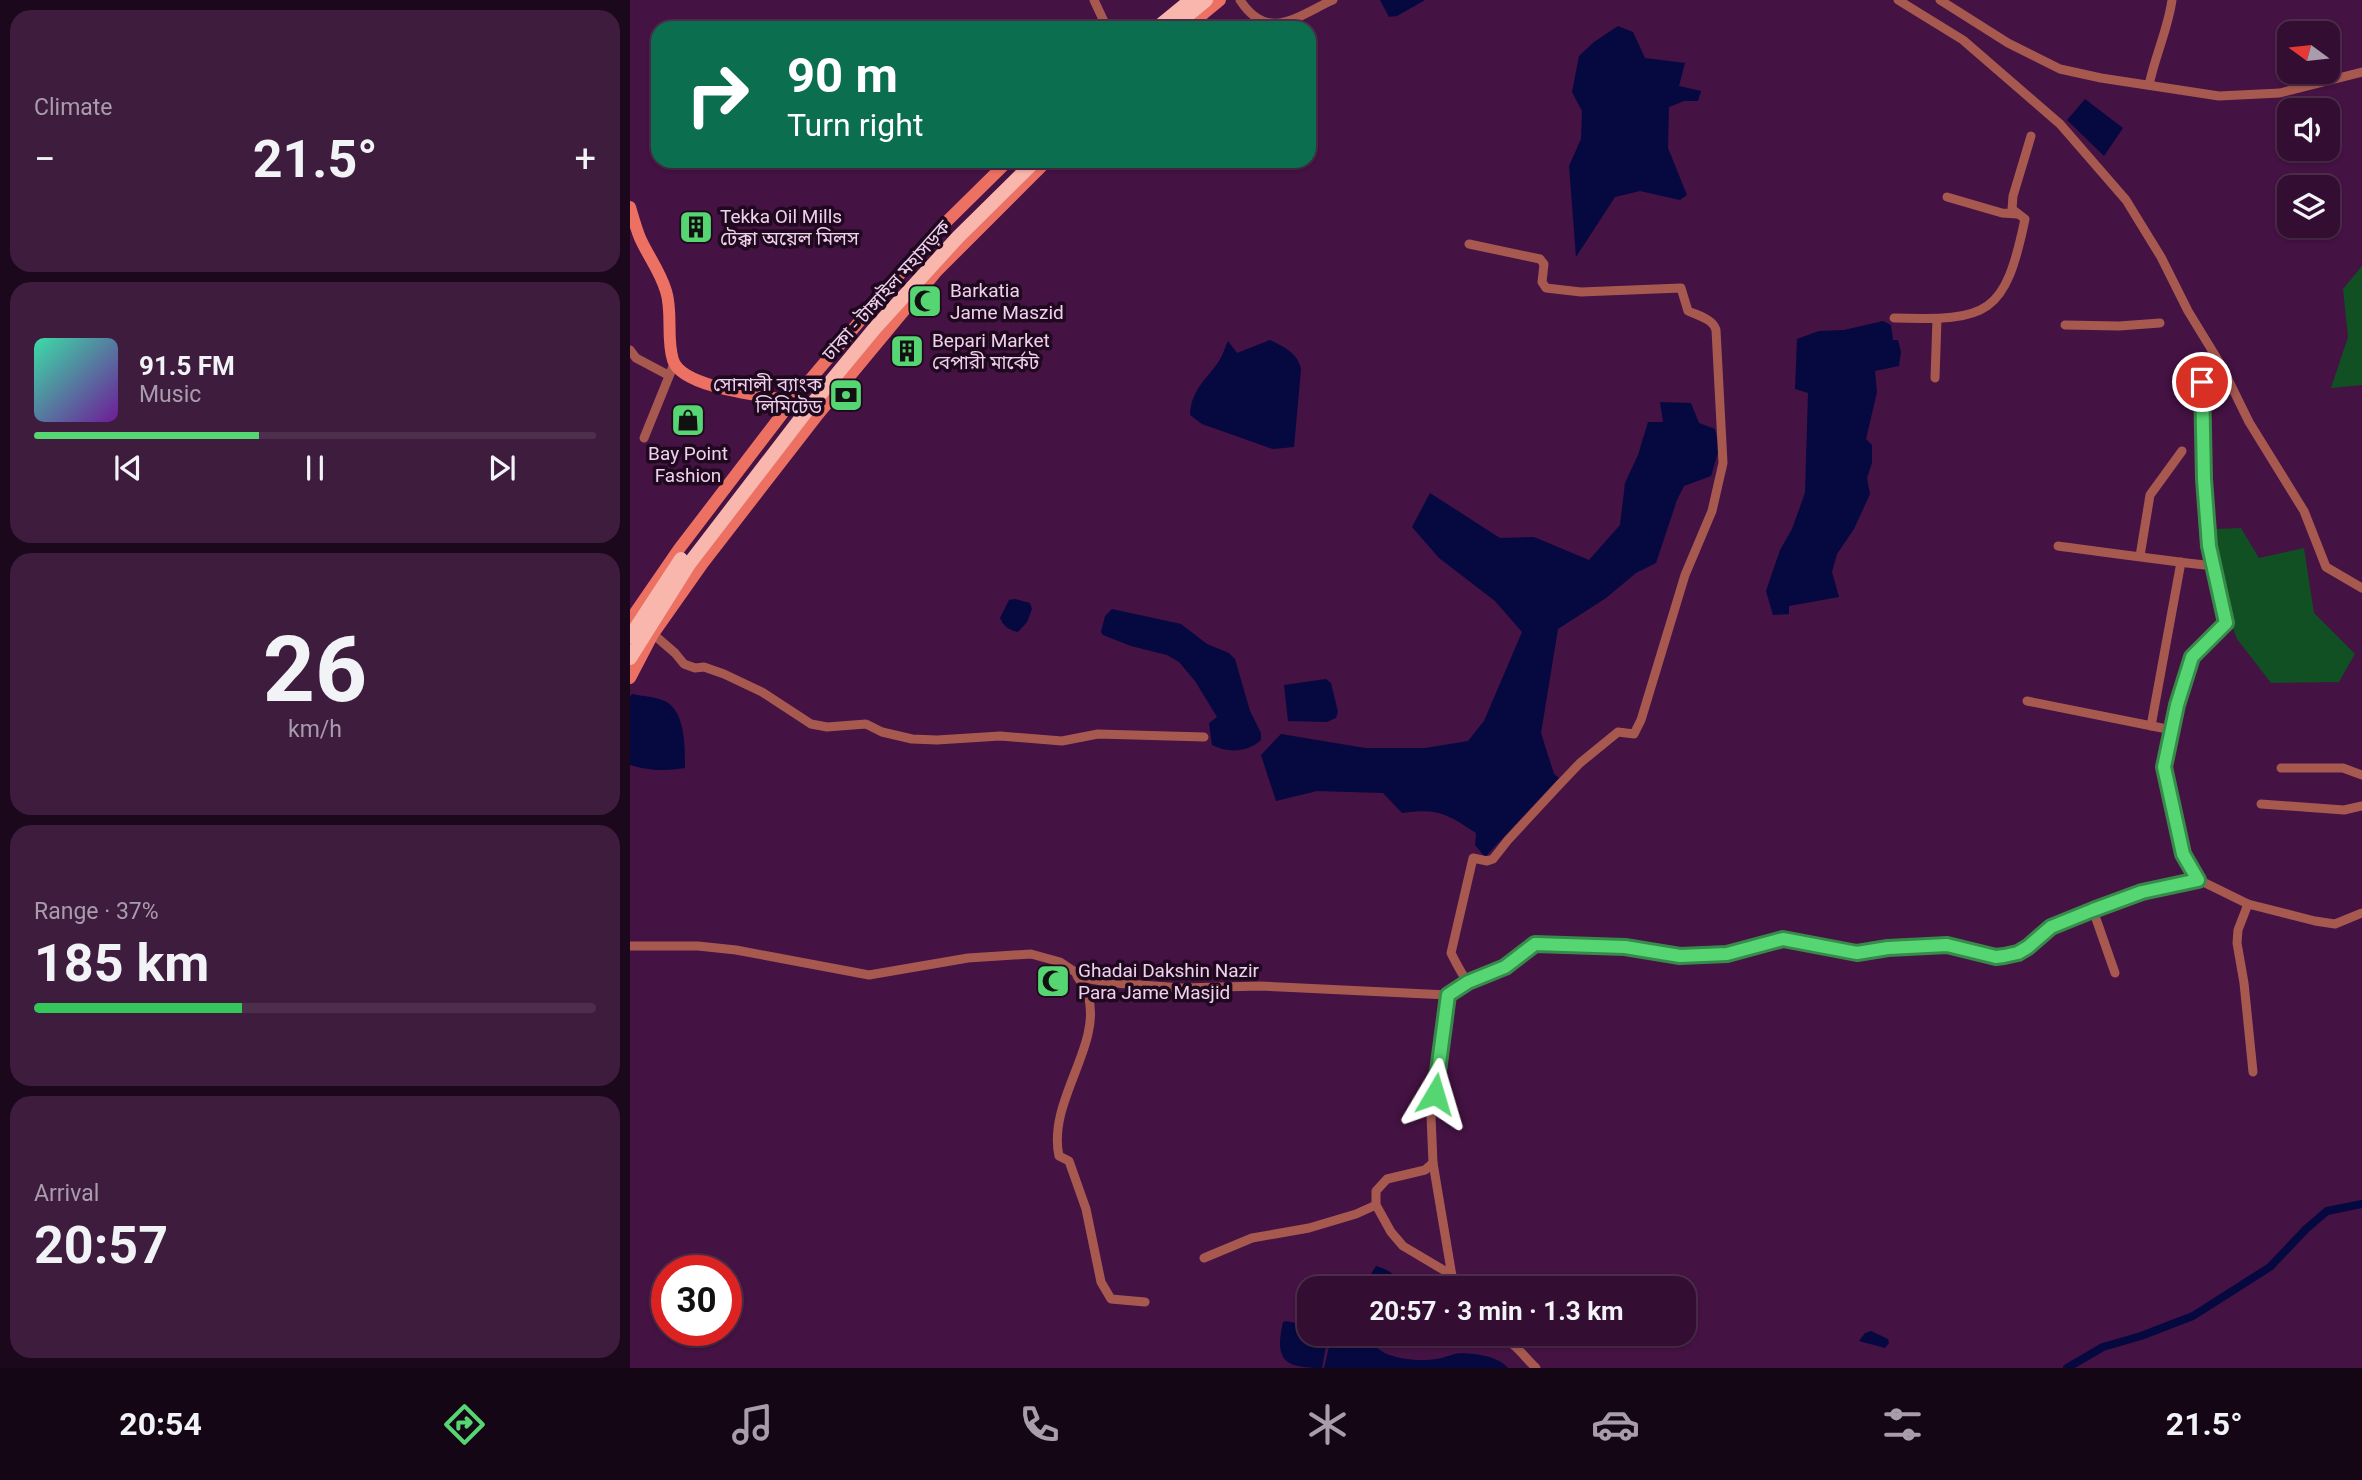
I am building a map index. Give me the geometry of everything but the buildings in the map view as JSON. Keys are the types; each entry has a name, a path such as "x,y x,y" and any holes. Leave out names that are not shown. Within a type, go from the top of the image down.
{"highway":[{"path":"1166,21 1191,0"},
{"path":"1180,21 1206,0"},
{"name":"ঢাকা - টাঙ্গাইল মহাসড়ক","path":"630,637 681,558 803,402 870,322 954,229 1015,168"},
{"name":"ঢাকা - টাঙ্গাইল মহাসড়ক","path":"630,658 689,564 808,409 875,328 940,257 1028,168"}],"main road":[{"path":"1194,21 1220,0"},
{"path":"630,620 679,549 792,401 932,236 1001,168"},
{"path":"630,678 653,634 703,563 816,417 937,271 1040,168"},
{"path":"630,207 641,240 655,263 667,293 671,370 709,385 792,401"}],"street":[{"path":"1094,0 1104,21"},
{"path":"1240,0 1261,21"},
{"path":"1289,21 1334,0"},
{"path":"1898,0 1963,40 2060,124 2126,200 2221,365 2249,422 2304,512 2326,567 2362,588"},
{"path":"1940,0 2008,43 2060,69 2149,85 2219,96 2280,93 2362,72"},
{"path":"2149,85 2169,21 2172,0"},
{"path":"1894,318 1937,319 1976,313 1995,302 2018,256 2025,219 2012,209 2013,196 2031,136"},
{"path":"1947,197 2002,213 2017,214"},
{"path":"1468,982 1460,972 1459,962 1451,953 1473,858 1487,861 1493,859 1580,763 1618,732 1634,734 1641,720 1685,575 1712,511 1723,463 1716,330 1709,321 1688,311 1681,288 1581,292 1546,288 1542,282 1544,264 1540,259 1469,244"},
{"path":"1935,378 1937,319"},
{"path":"2065,326 2160,323"},
{"path":"630,350 636,358 671,370 644,438"},
{"path":"2202,382 2204,479 2209,546 2226,623 2192,657 2164,767 2183,854 2198,880 2248,904 2335,924 2362,913"},
{"path":"2140,556 2150,495 2182,451"},
{"path":"2058,547 2213,566"},
{"path":"2151,726 2181,562"},
{"path":"653,634 684,664 695,668 705,667 724,674 762,692 811,724 819,726 866,724 912,739 937,740 1000,736 1062,741 1098,734 1203,737"},
{"path":"2027,701 2172,730"},
{"path":"2281,768 2343,768 2358,773 2362,761"},
{"path":"2261,804 2344,810 2362,806"},
{"path":"1075,974 1093,981 1182,988 1260,986 1448,995 1468,982 1505,967 1535,944 1625,947 1680,956 1727,954 1783,939 1857,953 1888,948 1947,945 1996,957 2018,953 2051,927 2093,910 2142,892 2198,880"},
{"path":"2248,904 2238,930 2237,943 2253,1072"},
{"path":"2093,910 2115,973"},
{"path":"630,946 698,946 736,950 869,975 968,958 1031,954 1060,962 1075,974 1088,993 1091,1011 1085,1044 1059,1114 1056,1144 1059,1156 1069,1161 1086,1209 1101,1282 1111,1298 1145,1302"},
{"path":"1448,995 1431,1116 1433,1163 1452,1275"},
{"path":"1433,1163 1426,1170 1387,1179 1376,1191 1376,1205 1391,1232 1403,1246 1452,1275"},
{"path":"1204,1258 1252,1238 1309,1228 1376,1205"},
{"path":"1518,1346 1536,1368"}],"green space":[{"path":"2362,266 2362,385 2331,388 2348,337 2343,289"},
{"path":"2241,528 2259,558 2304,548 2314,613 2355,654 2339,682 2271,683 2237,639 2232,626 2214,529"}],"shaded area":[{"path":"1380,0 1425,0 1397,16 1389,17"},
{"path":"1618,26 1633,32 1645,58 1685,63 1679,86 1701,91 1698,101 1684,101 1669,107 1668,148 1687,195 1680,200 1640,191 1615,197 1576,257 1569,166 1581,139 1582,111 1572,92 1579,56"},
{"path":"2085,99 2123,128 2104,156 2067,120"},
{"path":"1883,321 1891,325 1893,340 1898,340 1901,352 1899,366 1875,371 1877,392 1866,439 1872,445 1872,463 1867,478 1870,494 1854,529 1837,554 1832,572 1839,597 1789,606 1789,614 1773,615 1766,591 1780,550 1792,529 1805,493 1808,393 1795,389 1797,339 1819,331 1844,330"},
{"path":"1270,340 1294,355 1301,369 1294,447 1273,449 1202,424 1190,415 1196,392 1219,361 1228,341 1237,353"},
{"path":"1660,402 1691,403 1699,423 1715,429 1719,449 1711,476 1684,486 1656,563 1636,573 1606,598 1558,629 1541,733 1554,774 1559,778 1485,857 1475,845 1476,833 1466,826 1434,812 1402,813 1383,793 1317,791 1276,801 1261,755 1281,734 1365,748 1425,748 1468,741 1484,721 1522,632 1495,601 1439,558 1412,527 1430,493 1500,538 1534,537 1589,560 1620,525 1625,483 1638,455 1648,422 1663,422"},
{"path":"1009,600 1030,603 1032,609 1027,622 1018,632 1007,628 1000,618"},
{"path":"1112,609 1181,624 1207,644 1229,653 1235,659 1250,711 1261,733 1261,740 1250,747 1237,750 1212,745 1209,723 1217,717 1195,681 1179,662 1167,655 1131,646 1103,635 1101,632 1105,616"},
{"path":"1326,679 1331,683 1338,712 1336,718 1327,722 1288,721 1284,685"},
{"path":"632,694 665,701 672,706 683,731 685,768 658,770 630,765"},
{"path":"1376,1266 1394,1276 1370,1276"},
{"path":"1283,1322 1297,1323 1297,1346 1326,1346 1322,1368 1299,1366 1285,1360 1280,1346"},
{"path":"1871,1331 1888,1339 1889,1343 1885,1348 1859,1341 1865,1333"},
{"path":"1329,1346 1377,1346 1386,1354 1407,1359 1428,1360 1459,1353 1481,1355 1493,1358 1508,1368 1324,1368"}],"waterway":[{"path":"2067,1368 2103,1347 2193,1316 2270,1267 2327,1211 2362,1204"}],"place":[{"name":"Tekka Oil Mills টেক্কা অয়েল মিলস","path":"696,227"},
{"name":"Barkatia Jame Maszid","path":"925,301"},
{"name":"Bepari Market বেপারী মার্কেট","path":"907,351"},
{"name":"সোনালী ব্যাংক লিমিটেড","path":"846,395"},
{"name":"Bay Point Fashion","path":"688,420"},
{"name":"Ghadai Dakshin Nazir Para Jame Masjid","path":"1053,981"}],"route":[{"path":"1435,1094 1448,995 1468,982 1505,967 1535,944 1625,947 1680,956 1727,954 1783,939 1857,953 1888,948 1947,945 1996,957 2018,953 2051,927 2093,910 2142,892 2198,880 2183,854 2164,767 2177,705 2192,657 2226,623 2209,546 2204,479 2202,382"}]}
